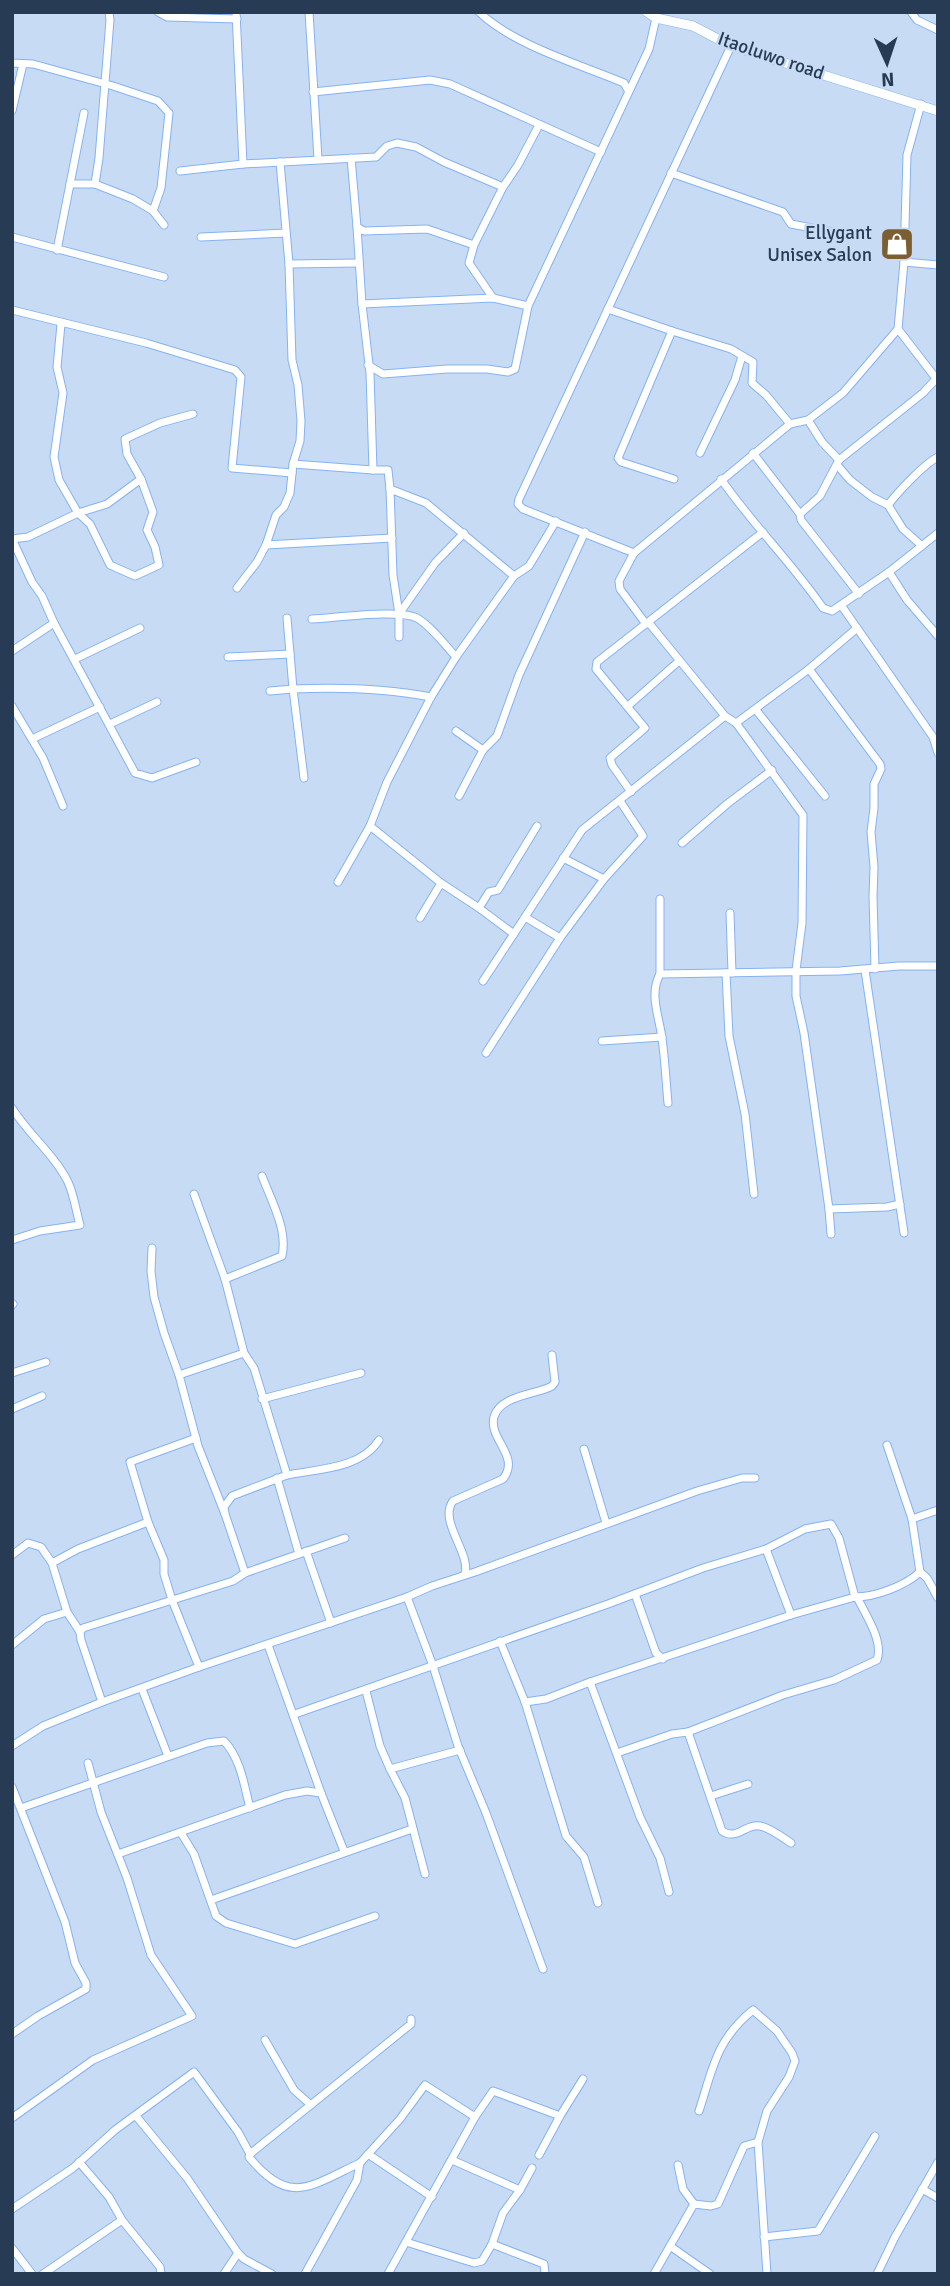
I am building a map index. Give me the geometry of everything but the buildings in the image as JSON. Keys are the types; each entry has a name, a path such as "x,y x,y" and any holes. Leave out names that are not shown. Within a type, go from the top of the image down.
{"street":[{"path":"95,184 109,12"},
{"path":"158,12 167,17 237,15 243,164"},
{"path":"309,12 318,159"},
{"path":"479,12 511,36 624,83 628,90"},
{"name":"Itaoluwo road","path":"647,12 656,19 694,26 731,46 937,108"},
{"path":"911,12 917,20 938,30"},
{"path":"368,365 383,373 447,369 508,372 515,369 528,306 649,49 656,19"},
{"path":"634,553 523,509 518,504 731,46"},
{"path":"12,63 33,64 158,101 169,113 161,188 153,211"},
{"path":"12,111 23,64"},
{"path":"313,92 430,80 450,84 601,152"},
{"path":"831,1234 804,1033 796,996 796,970 802,923 803,815 736,723 725,716 679,662 620,589 619,581 634,553 790,424 808,420 843,393 898,329 904,262 907,155 920,104"},
{"path":"57,250 84,113"},
{"path":"493,298 469,263 474,245 503,187 518,165 538,125"},
{"path":"180,172 243,164 376,157 387,146 397,143 416,147 503,187"},
{"path":"351,158 368,365 373,470"},
{"path":"237,588 257,562 276,515 284,507 290,493 293,464 300,440 301,421 292,360 289,264 280,162"},
{"path":"671,173 783,212 791,224 833,232"},
{"path":"70,184 95,184 133,199 153,211 164,225"},
{"path":"357,227 364,231 427,229 474,245"},
{"path":"201,237 286,233"},
{"path":"12,237 164,277"},
{"path":"904,262 938,265"},
{"path":"289,264 359,263"},
{"path":"362,304 493,298 528,306"},
{"path":"608,309 731,349 753,362 752,383 766,395 790,424"},
{"path":"12,310 146,343 235,370 241,377 232,468 292,473"},
{"path":"61,324 57,367 63,393 54,457 59,480 78,513 90,524 110,565 135,576 159,565 155,547 146,530 153,512 141,479 127,454 125,439 160,423 193,414"},
{"path":"800,514 820,496 839,463 937,380 898,329"},
{"path":"673,331 618,458 621,463 674,479"},
{"path":"700,453 734,380 742,356"},
{"path":"808,420 850,480 872,498 888,505 903,528 922,546"},
{"path":"753,453 800,514 801,520 816,541 859,594"},
{"path":"888,505 901,488 938,457"},
{"path":"293,464 388,471 399,637"},
{"path":"141,479 134,481 107,505 78,513 28,537 12,539 32,582 42,596 135,773 152,778 196,762"},
{"path":"721,479 823,608 832,611 889,572 938,533"},
{"path":"390,489 426,502 514,576"},
{"path":"338,882 370,827 387,782 431,697 514,576 529,566 556,521"},
{"path":"459,796 483,750 497,736 519,675 585,532"},
{"path":"631,792 610,762 610,758 645,728 596,669 596,665 616,646 763,532"},
{"path":"399,614 435,563 464,533"},
{"path":"266,545 392,538"},
{"path":"889,572 907,600 938,636"},
{"path":"841,605 933,737 938,753"},
{"path":"312,619 399,614 416,618 456,657"},
{"path":"287,618 304,778"},
{"path":"12,651 54,623"},
{"path":"75,659 140,628"},
{"path":"736,723 809,669 856,629"},
{"path":"228,657 290,654"},
{"path":"628,706 679,662"},
{"path":"809,669 880,764 881,769 874,784 871,832 874,856 875,969"},
{"path":"270,691 341,687 394,690 431,697"},
{"path":"110,724 157,702"},
{"path":"12,706 43,758 63,806"},
{"path":"32,739 100,707"},
{"path":"756,710 825,796"},
{"path":"483,981 582,830 725,716"},
{"path":"456,732 483,750"},
{"path":"682,843 772,770"},
{"path":"486,1053 560,938 604,879 643,836 620,801"},
{"path":"478,908 489,892 498,890 537,826"},
{"path":"370,827 441,883 514,934"},
{"path":"563,858 604,879"},
{"path":"420,918 441,883"},
{"path":"660,899 660,974 656,982 654,1001 662,1037 668,1104"},
{"path":"730,913 729,1037 745,1114 754,1194"},
{"path":"525,917 560,938"},
{"path":"660,974 938,966"},
{"path":"865,970 904,1233"},
{"path":"602,1041 662,1037"},
{"path":"12,1108 39,1140 69,1183 80,1225 40,1231 12,1240"},
{"path":"225,1279 282,1256 285,1246 281,1229 262,1177"},
{"path":"194,1194 225,1279 244,1353 254,1368 287,1475"},
{"path":"829,1209 900,1204"},
{"path":"152,1248 154,1297 196,1438 245,1573"},
{"path":"179,1376 244,1353"},
{"path":"465,1574 465,1562 449,1514 450,1504 503,1479 508,1473 509,1461 496,1431 495,1415 515,1398 552,1386 555,1382 552,1355"},
{"path":"12,1373 46,1362"},
{"path":"262,1399 360,1373"},
{"path":"12,1409 42,1395"},
{"path":"196,1438 130,1462 148,1522 164,1560 164,1574 172,1600 199,1667"},
{"path":"225,1514 224,1507 232,1496 287,1475 344,1465 374,1448 379,1440"},
{"path":"887,1445 912,1519 920,1572 927,1578 938,1598"},
{"path":"584,1450 606,1523"},
{"path":"277,1478 302,1552 331,1623"},
{"path":"12,1746 43,1726 199,1667 407,1597 697,1491 742,1478 755,1478"},
{"path":"912,1519 938,1510"},
{"path":"52,1563 78,1549 148,1522"},
{"path":"295,1714 366,1691 703,1568 766,1549 805,1528 831,1524 839,1538 856,1597 877,1641 877,1660 834,1680 783,1695 688,1732 672,1734 617,1753"},
{"path":"80,1632 83,1628 233,1581 245,1573 345,1538"},
{"path":"12,1555 28,1544 41,1546 52,1563 68,1612 80,1632 90,1671 102,1702"},
{"path":"766,1549 791,1615"},
{"path":"525,1702 546,1699 791,1615 892,1587 920,1572"},
{"path":"635,1594 656,1653 663,1659"},
{"path":"407,1597 460,1750 543,1969"},
{"path":"12,1645 44,1619 68,1612"},
{"path":"500,1641 525,1702 566,1836 584,1857 598,1903"},
{"path":"268,1644 344,1852"},
{"path":"590,1682 640,1817 660,1858 669,1892"},
{"path":"142,1689 168,1756"},
{"path":"366,1691 380,1746 405,1798 425,1874"},
{"path":"688,1732 723,1831 735,1835 756,1825 763,1826 791,1843"},
{"path":"21,1808 207,1743 224,1741 239,1765 250,1808"},
{"path":"390,1769 460,1750"},
{"path":"12,2118 93,2060 192,2016 151,1955 118,1854 101,1812 88,1763"},
{"path":"711,1796 748,1784"},
{"path":"12,1787 65,1922 75,1964 86,1983 86,1989 12,2034"},
{"path":"118,1854 277,1798 307,1790 321,1793"},
{"path":"211,1900 412,1829"},
{"path":"181,1833 194,1854 216,1916 226,1923 295,1944 375,1916"},
{"path":"699,2111 725,2038 736,2023 752,2010 777,2031 792,2053 794,2061 789,2077 767,2111 758,2142 767,2274"},
{"path":"250,2154 411,2024 411,2019"},
{"path":"265,2040 294,2090 311,2105"},
{"path":"12,2209 79,2162 115,2130 194,2072 238,2132 250,2159 277,2184 290,2190 313,2185 359,2163 400,2119 425,2085 475,2117"},
{"path":"539,2155 583,2079"},
{"path":"388,2274 475,2117 493,2091 560,2116"},
{"path":"136,2116 187,2178 238,2253 272,2274"},
{"path":"764,2237 818,2231 875,2136"},
{"path":"678,2165 682,2189 694,2204 718,2204 744,2146 758,2142"},
{"path":"368,2154 432,2197"},
{"path":"452,2160 520,2190"},
{"path":"79,2162 109,2197 122,2220 160,2267 161,2274"},
{"path":"877,2274 938,2162"},
{"path":"305,2274 357,2180 359,2163"},
{"path":"406,2242 474,2263 482,2261 492,2244 503,2214 532,2168"},
{"path":"922,2189 938,2197"},
{"path":"654,2274 694,2204"},
{"path":"43,2274 122,2220"},
{"path":"492,2244 544,2263 545,2274"},
{"path":"670,2246 710,2274"},
{"path":"12,2248 32,2274"},
{"path":"224,2274 238,2253"}],"place":[{"name":"Ellygant Unisex Salon","path":"897,244"}]}
